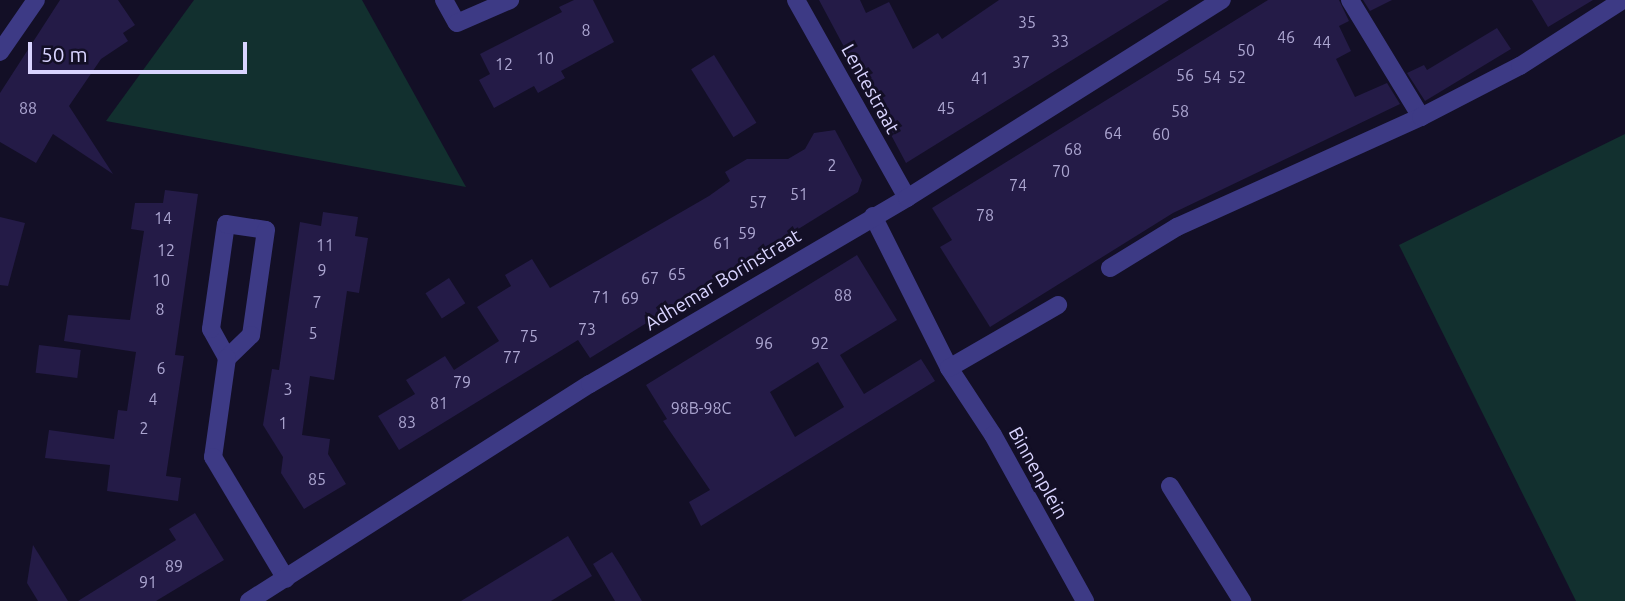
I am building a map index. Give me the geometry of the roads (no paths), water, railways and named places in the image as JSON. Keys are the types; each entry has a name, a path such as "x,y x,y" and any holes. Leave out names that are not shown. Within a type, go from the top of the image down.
{"street":[{"path":"0,52 36,0"},
{"path":"444,0 457,23 510,0"},
{"name":"Lentestraat","path":"796,0 907,198"},
{"name":"Adhemar Borinstraat","path":"249,601 590,384 907,198 1222,0"},
{"path":"1350,0 1420,117"},
{"path":"1110,268 1177,226 1420,117 1520,66 1623,0"},
{"name":"Binnenplein","path":"873,216 949,368 993,435 1085,601"},
{"path":"227,358 251,335 266,230 226,224 211,329 227,358 213,457 286,579"},
{"path":"949,368 1058,305"},
{"path":"1170,485 1242,601"}]}
